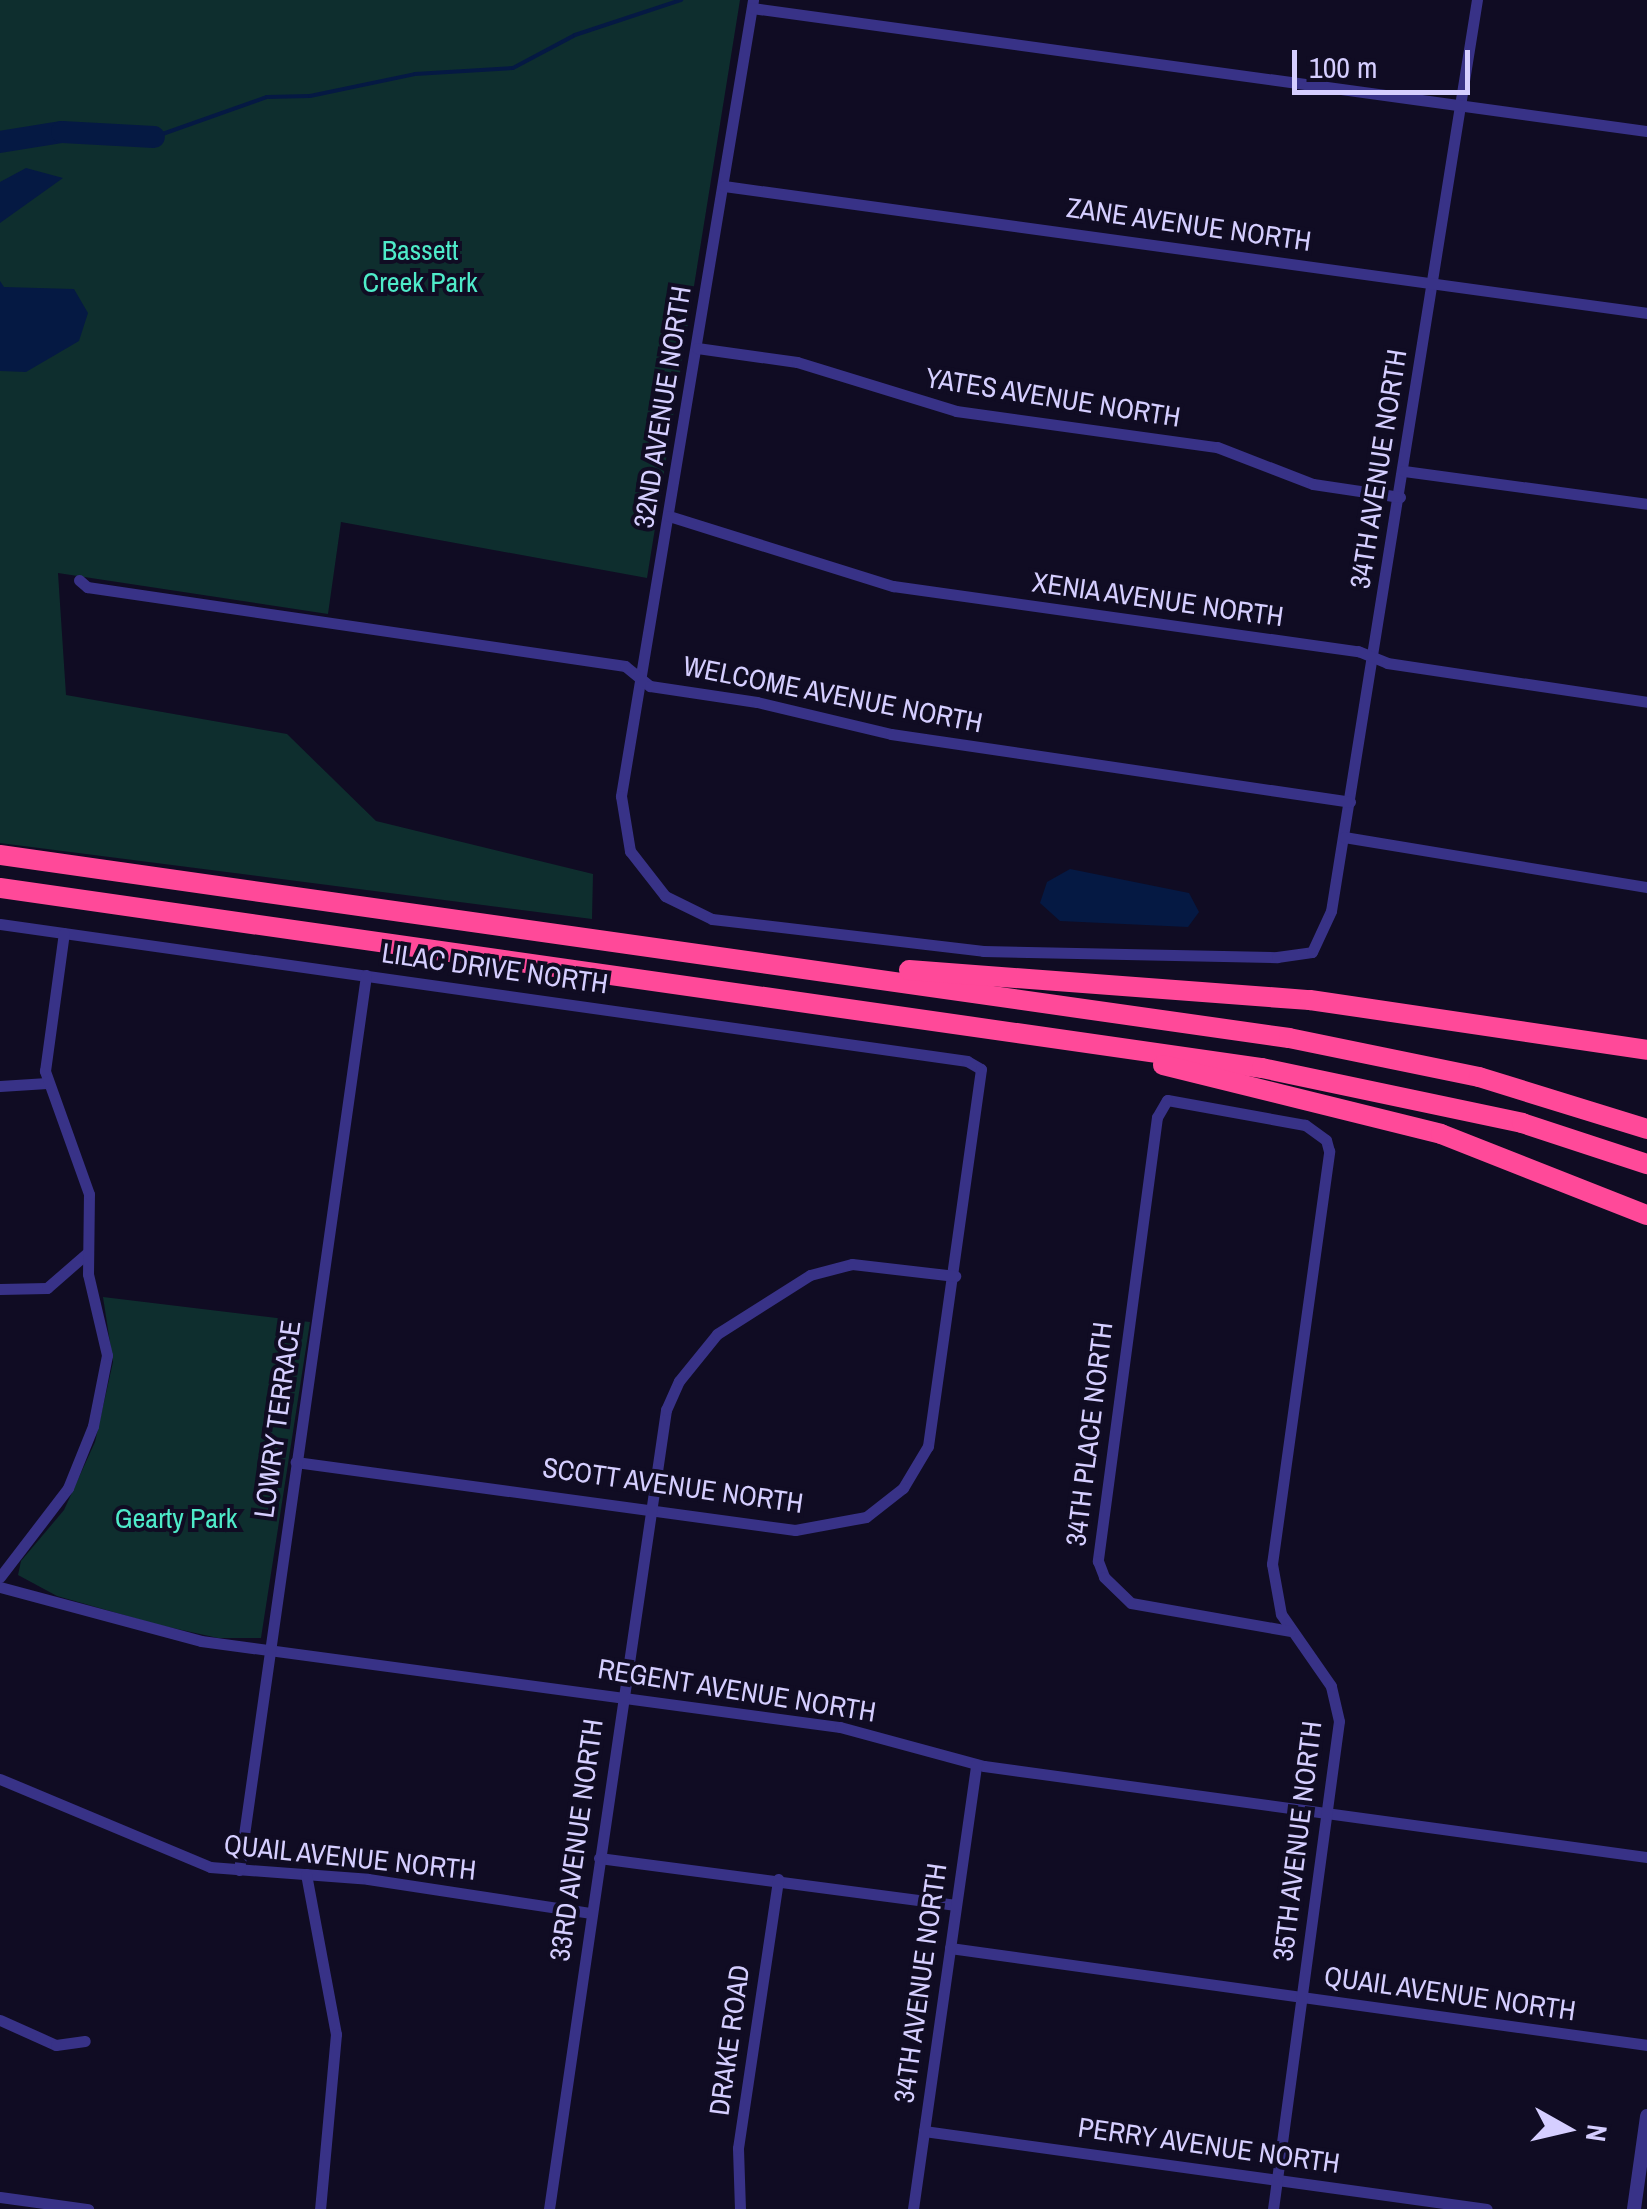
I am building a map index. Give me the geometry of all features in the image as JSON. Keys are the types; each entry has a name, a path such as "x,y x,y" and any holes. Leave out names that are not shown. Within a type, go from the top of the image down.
{"highway":[{"path":"0,855 802,968 1382,1055 1527,1090 1647,1129"},
{"path":"0,888 1035,1035 1392,1091 1647,1164"},
{"path":"802,968 903,969 1310,1000 1647,1050"},
{"path":"1035,1035 1441,1134 1647,1216"}],"street":[{"name":"34TH AVENUE NORTH","path":"1321,944 1344,836 1374,657 1477,0"},
{"path":"753,4 1647,132"},
{"name":"32ND AVENUE NORTH","path":"753,4 642,674 622,822 644,874 686,910 712,919 1045,954 1291,957 1321,944"},
{"name":"ZANE AVENUE NORTH","path":"724,186 1647,313"},
{"name":"YATES AVENUE NORTH","path":"697,348 797,362 956,411 1217,447 1313,484 1400,497"},
{"path":"1404,471 1647,504"},
{"name":"XENIA AVENUE NORTH","path":"669,516 894,586 1647,702"},
{"name":"WELCOME AVENUE NORTH","path":"79,580 88,587 625,666 642,674 650,686 757,702 891,734 1350,802"},
{"path":"1344,836 1647,887"},
{"name":"LILAC DRIVE NORTH","path":"0,924 967,1061 980,1069"},
{"path":"0,1577 68,1488 97,1413 106,1330 88,1252 89,1194 47,1083 64,933"},
{"name":"LOWRY TERRACE","path":"239,1870 366,975"},
{"name":"SCOTT AVENUE NORTH","path":"296,1462 820,1530 886,1504 928,1446 955,1276 980,1069"},
{"path":"0,1086 47,1083"},
{"name":"34TH PLACE NORTH","path":"1290,1631 1131,1604 1104,1577 1098,1561 1157,1117 1166,1100 1304,1124 1326,1140"},
{"name":"35TH AVENUE NORTH","path":"1273,2209 1304,1998 1337,1704 1322,1670 1290,1631 1272,1564 1329,1162 1326,1140"},
{"path":"0,1289 47,1288 88,1252"},
{"name":"33RD AVENUE NORTH","path":"548,2209 659,1439 678,1381 740,1316 836,1266 955,1276"},
{"name":"REGENT AVENUE NORTH","path":"0,1587 170,1634 840,1727 976,1764 1327,1816 1647,1857"},
{"name":"34TH AVENUE NORTH","path":"912,2209 976,1764"},
{"name":"QUAIL AVENUE NORTH","path":"0,1779 187,1860 239,1870 306,1874 591,1913"},
{"path":"599,1858 956,1904"},
{"path":"306,1874 336,2034 320,2209"},
{"name":"DRAKE ROAD","path":"740,2209 738,2148 778,1879"},
{"name":"QUAIL AVENUE NORTH","path":"950,1948 1647,2045"},
{"path":"0,2020 56,2044 85,2041"},
{"path":"1634,2209 1647,2116"},
{"name":"PERRY AVENUE NORTH","path":"924,2131 1487,2209"},
{"path":"0,2197 88,2209"}],"green space":[{"name":"Bassett Creek Park","path":"0,0 740,0 647,578 341,522 328,614 58,573 66,695 287,734 376,821 593,874 592,919 0,843"},
{"name":"Gearty Park","path":"103,1297 310,1322 261,1638 218,1638 159,1625 57,1596 18,1575 21,1561 64,1510 95,1442 113,1362"}],"water":[{"path":"26,168 63,178 0,223 0,182"},
{"path":"0,281 4,287 74,289 88,313 79,341 26,372 0,371"},
{"path":"1070,869 1189,893 1199,912 1188,927 1060,921 1040,903 1047,882"}],"waterway":[{"path":"154,137 267,97 310,96 415,74 513,68 575,35 681,0"},
{"path":"0,142 62,132 154,137"}]}
